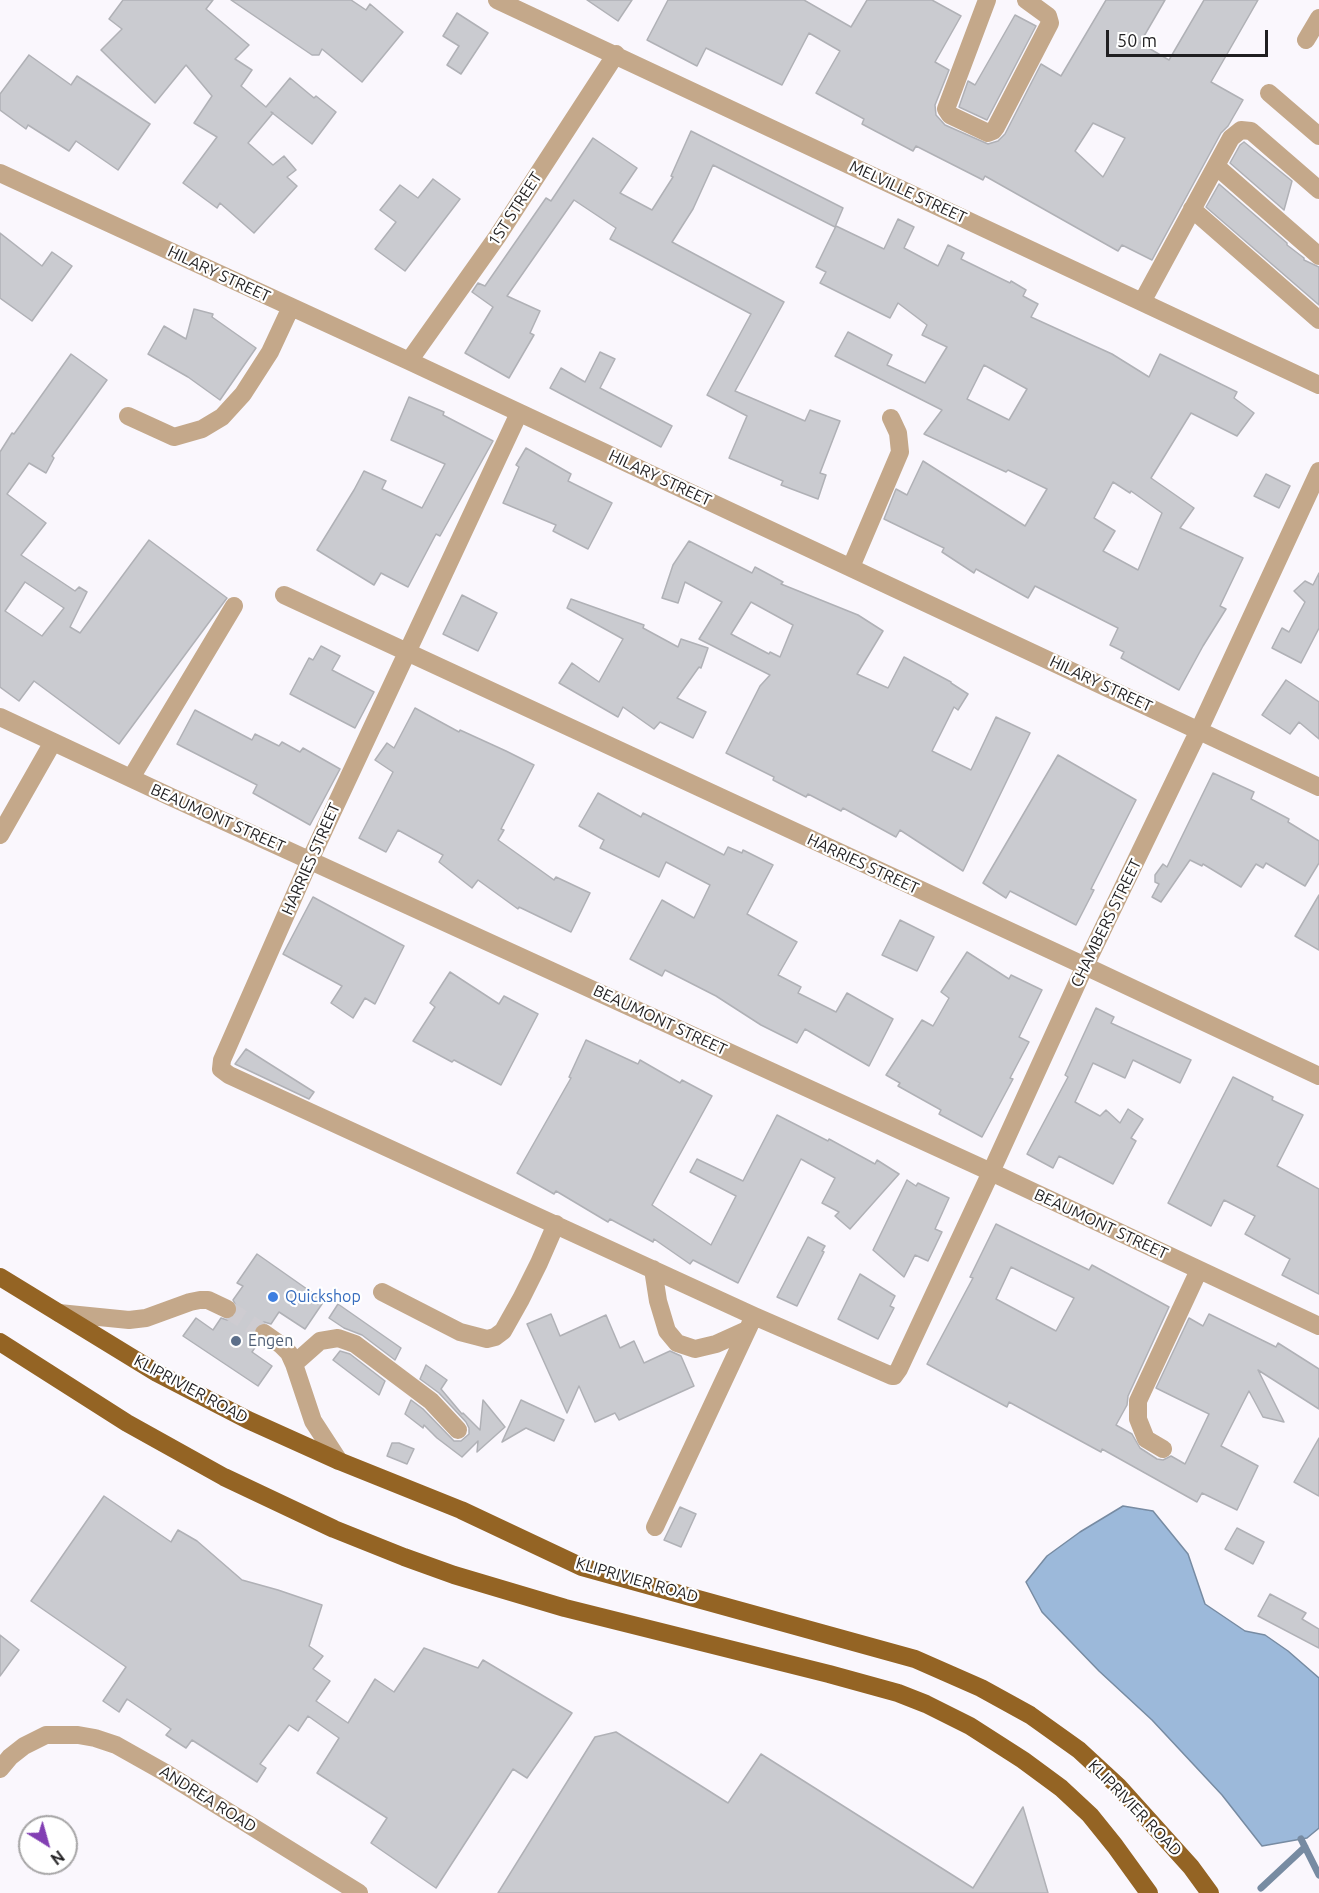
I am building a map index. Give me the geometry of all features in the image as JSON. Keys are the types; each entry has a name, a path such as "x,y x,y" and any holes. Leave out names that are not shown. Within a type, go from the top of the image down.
{"main road":[{"name":"KLIPRIVIER ROAD","path":"0,1277 158,1373 248,1420 339,1461 461,1510 582,1567 915,1659 981,1688 1030,1715 1079,1750 1125,1794 1191,1867 1210,1893"},
{"path":"0,1342 127,1423 224,1477 323,1524 404,1557 454,1575 565,1608 829,1674 898,1693 926,1704 970,1726 1061,1788 1090,1815 1149,1893"}],"street":[{"name":"MELVILLE STREET","path":"497,0 1319,385"},
{"path":"987,0 946,109 948,114 991,133 1050,23 1048,16 1026,0"},
{"path":"1306,40 1319,18"},
{"name":"1ST STREET","path":"409,361 497,237 616,54"},
{"path":"1269,93 1319,136"},
{"path":"1142,302 1231,138 1241,130 1251,131 1319,190"},
{"path":"1216,166 1319,256"},
{"name":"HILARY STREET","path":"0,173 409,361 1319,787"},
{"path":"1192,209 1319,320"},
{"path":"128,416 174,437 202,429 222,417 243,394 270,352 291,307"},
{"name":"HARRIES STREET","path":"519,413 310,860 222,1060 221,1069 229,1075 556,1224"},
{"path":"851,567 900,452 898,433 891,418"},
{"name":"CHAMBERS STREET","path":"751,1323 894,1376 1319,471"},
{"name":"HARRIES STREET","path":"284,595 1319,1076"},
{"path":"131,778 234,606"},
{"name":"BEAUMONT STREET","path":"0,717 991,1172 1319,1326"},
{"path":"0,835 53,742"},
{"path":"382,1292 460,1332 487,1339 495,1337 502,1331 520,1299 556,1224 653,1269 751,1323"},
{"path":"653,1269 658,1301 667,1330 677,1343 695,1349 716,1344 751,1323"},
{"path":"1163,1449 1146,1439 1138,1419 1138,1401 1198,1270"},
{"path":"59,1312 129,1320 146,1318 200,1300 208,1300 227,1309"},
{"path":"655,1527 751,1323"},
{"path":"264,1333 289,1353 312,1421 339,1461"},
{"path":"294,1364 320,1341 338,1338 355,1344 431,1401 458,1430"},
{"name":"ANDREA ROAD","path":"0,1769 24,1746 46,1735 78,1735 116,1745 164,1772 359,1893"}],"water":[{"path":"1123,1506 1153,1511 1188,1554 1205,1604 1245,1631 1265,1635 1288,1651 1319,1678 1319,1828 1307,1838 1262,1846 1222,1795 1152,1720 1099,1671 1042,1612 1026,1582 1047,1556 1080,1532"}],"building":[{"path":"123,0 213,0 206,9 249,45 235,59 252,70 241,86 266,107 290,78 314,98 316,96 336,112 312,144 273,113 248,143 273,165 284,156 296,170 287,177 297,186 254,233 220,203 217,208 183,183 217,137 194,123 212,96 186,65 155,103 101,50 122,29 109,19"},
{"path":"231,0 351,0 366,10 370,4 403,32 362,82 322,49 319,55 312,55"},
{"path":"587,0 632,0 618,21"},
{"path":"668,0 804,0 851,27 867,0 932,0 961,16 935,62 949,70 935,105 936,115 945,125 988,144 998,141 1005,134 1041,64 1061,76 1106,0 1165,0 1140,43 1169,60 1204,0 1258,0 1211,82 1243,100 1228,126 1221,133 1152,260 1122,245 1118,251 985,176 983,180 916,146 913,151 862,124 864,119 816,93 840,51 809,33 782,85 706,48 697,66 647,40","holes":["1093,123 1125,138 1103,177 1075,151"]},
{"path":"457,13 488,33 461,74 447,65 459,46 443,36"},
{"path":"1015,15 1036,26 987,120 959,107 968,81 975,85"},
{"path":"29,55 71,85 77,76 150,124 118,170 76,141 69,151 28,125 26,129 0,110 0,94"},
{"path":"691,131 843,208 835,227 713,165 693,209 672,242 784,302 735,391 805,421 810,410 840,421 820,473 826,475 818,499 781,485 783,481 729,458 747,416 707,395 751,314 610,239 616,228 574,200 507,296 540,311 530,333 534,335 509,378 465,353 493,307 472,292 478,283 485,286 546,198 551,201 593,138 637,168 620,193 652,210 673,177 671,176"},
{"path":"1244,142 1292,181 1284,210 1230,163"},
{"path":"433,179 460,199 405,271 375,249 396,222 380,210 400,185 418,198"},
{"path":"1219,184 1304,260 1319,267 1319,305 1206,207"},
{"path":"898,219 914,227 904,248 938,266 948,245 964,253 961,259 1026,290 1023,296 1038,304 1031,317 1112,354 1149,377 1160,354 1237,392 1234,398 1254,413 1237,436 1191,413 1151,478 1194,508 1180,528 1243,558 1220,606 1226,609 1179,690 1121,658 1124,652 1110,645 1118,628 1035,586 1028,598 976,569 974,573 942,552 944,548 884,519 896,489 907,495 923,461 1025,526 1047,489 924,434 942,410 835,356 848,332 892,355 887,365 925,383 947,347 922,335 927,325 898,303 890,318 820,283 826,272 816,267 836,226 884,249","holes":["984,365 1027,389 1009,420 967,399","1113,482 1130,493 1131,491 1162,513 1138,570 1103,551 1115,531 1094,518"]},
{"path":"0,233 42,266 52,252 72,266 32,321 0,298"},
{"path":"194,309 213,314 212,317 256,348 220,400 188,377 148,354 164,326 186,339"},
{"path":"600,352 615,359 600,388 672,426 661,447 550,388 561,368 585,382"},
{"path":"71,354 107,380 52,456 54,458 46,473 29,463 7,494 46,523 21,555 75,591 79,587 87,592 70,627 80,633 149,540 227,598 119,744 34,681 19,701 0,687 0,452 12,433 14,434","holes":["25,582 64,608 42,636 5,611"]},
{"path":"409,397 444,412 443,415 493,441 440,536 436,534 408,587 381,573 374,585 317,550 364,471 386,481 382,489 422,508 445,464 391,440"},
{"path":"526,448 571,474 568,481 612,503 588,549 553,531 556,525 503,503 519,467 516,465"},
{"path":"1266,474 1290,486 1279,508 1254,496"},
{"path":"689,541 752,573 755,567 783,582 781,584 858,615 883,631 857,674 888,688 904,657 951,682 968,694 958,710 954,707 932,751 971,770 996,717 1030,733 963,871 900,830 896,837 843,808 841,811 808,794 806,797 773,780 774,777 726,753 760,686 770,675 699,639 722,602 685,582 678,603 662,598 673,565","holes":["751,602 793,625 780,657 770,652 769,654 731,634"]},
{"path":"1319,573 1319,628 1301,663 1272,648 1282,628 1289,632 1305,602 1294,591 1305,581 1313,585"},
{"path":"462,595 497,613 478,651 443,634"},
{"path":"571,599 644,625 643,628 678,647 681,639 708,648 701,668 699,667 677,698 706,712 693,738 660,722 654,729 623,707 618,717 559,683 572,663 599,682 623,639 567,608"},
{"path":"321,646 340,656 332,670 374,692 355,728 290,694 309,658 313,660"},
{"path":"1286,680 1319,702 1319,739 1299,722 1290,734 1262,715"},
{"path":"415,708 459,732 460,730 534,765 501,829 504,830 498,840 554,880 556,877 590,893 571,932 519,907 518,909 478,880 472,888 439,862 443,855 398,830 386,852 359,838 393,772 375,760 387,743 394,748"},
{"path":"195,710 252,740 255,734 279,746 282,742 300,752 303,748 340,769 310,825 253,793 257,785 177,744"},
{"path":"1058,755 1136,800 1091,889 1094,890 1076,925 1010,891 1006,898 983,883"},
{"path":"1213,773 1254,792 1251,799 1289,819 1288,822 1319,841 1319,863 1305,886 1266,863 1263,868 1256,864 1241,887 1203,864 1202,866 1190,860 1161,902 1152,897 1159,884 1155,882 1155,875 1163,864 1167,867"},
{"path":"598,793 641,817 643,813 724,855 728,847 742,853 743,850 773,865 747,914 797,942 778,975 801,987 798,993 836,1012 847,993 893,1019 869,1066 805,1029 797,1043 761,1025 716,996 665,970 662,976 630,959 662,900 694,918 710,885 666,862 659,877 600,848 604,840 579,826"},
{"path":"1319,895 1319,950 1295,936"},
{"path":"313,897 404,946 375,1004 365,998 353,1018 331,1003 342,986 283,954"},
{"path":"900,920 934,937 917,971 882,955"},
{"path":"967,952 1009,979 1011,975 1042,990 1019,1037 1029,1042 1010,1078 1013,1079 982,1137 939,1114 941,1110 898,1086 900,1083 886,1075 922,1020 933,1026 949,998 941,992"},
{"path":"450,972 499,1004 504,996 538,1014 501,1085 413,1041 435,1007 430,1003"},
{"path":"1096,1008 1114,1017 1111,1023 1191,1060 1180,1083 1133,1060 1125,1078 1093,1063 1075,1102 1100,1116 1106,1110 1120,1123 1128,1109 1143,1119 1131,1138 1136,1141 1113,1184 1059,1156 1053,1168 1027,1154 1068,1077 1065,1075"},
{"path":"586,1040 638,1064 640,1060 680,1083 682,1080 712,1096 652,1205 711,1245 736,1196 690,1172 697,1159 743,1181 777,1115 875,1164 877,1160 899,1174 850,1229 835,1216 839,1212 822,1203 835,1178 801,1159 738,1283 693,1260 690,1264 654,1239 653,1242 610,1219 608,1222 556,1191 554,1194 517,1173 571,1078 569,1077"},
{"path":"246,1049 314,1092 309,1099 235,1064"},
{"path":"1233,1077 1303,1115 1277,1166 1319,1189 1319,1294 1282,1275 1290,1259 1245,1234 1255,1216 1224,1200 1211,1226 1168,1203"},
{"path":"907,1180 916,1186 918,1183 949,1198 935,1229 942,1232 928,1261 915,1255 904,1277 873,1250"},
{"path":"996,1224 1089,1270 1092,1265 1169,1307 1128,1396 1127,1405 1116,1425 1132,1434 1140,1448 1157,1459 1163,1460 1171,1456 1185,1464 1209,1414 1156,1388 1189,1318 1203,1326 1209,1314 1276,1347 1278,1343 1319,1369 1319,1409 1258,1370 1284,1422 1263,1417 1249,1391 1221,1446 1258,1466 1237,1510 1202,1493 1197,1502 1102,1449 1101,1452 1009,1402 1007,1407 927,1364 973,1278 970,1277","holes":["1011,1267 1074,1298 1056,1331 996,1299"]},
{"path":"808,1237 825,1246 797,1306 777,1297"},
{"path":"257,1254 324,1301 305,1329 279,1312 271,1324 264,1322 255,1326 254,1337 258,1343 252,1352 272,1366 258,1386 183,1336 196,1318 213,1330 221,1318 227,1320 234,1318 238,1309 233,1300 243,1286 237,1283"},
{"path":"860,1274 895,1296 890,1306 894,1308 878,1339 838,1319"},
{"path":"338,1304 401,1348 395,1360 362,1335 344,1328 329,1318"},
{"path":"551,1314 560,1336 606,1315 620,1348 634,1341 644,1363 670,1351 681,1356 694,1386 619,1420 615,1413 595,1422 579,1386 567,1413 527,1324"},
{"path":"340,1351 350,1354 385,1381 379,1395 333,1360"},
{"path":"426,1365 447,1380 441,1389 462,1414 480,1430 483,1400 505,1427 477,1452 478,1441 462,1457 424,1425 423,1428 405,1414 411,1400 454,1441 461,1441 469,1434 466,1422 439,1393 420,1379"},
{"path":"521,1400 564,1420 554,1441 526,1428 502,1442"},
{"path":"1319,1438 1319,1496 1294,1482"},
{"path":"392,1443 399,1443 414,1449 407,1464 387,1456"},
{"path":"104,1496 171,1542 178,1530 197,1541 242,1580 322,1605 309,1646 323,1656 313,1669 330,1681 316,1701 348,1723 375,1679 394,1692 424,1648 478,1668 483,1660 572,1713 527,1778 513,1769 436,1888 371,1843 387,1818 317,1773 339,1738 308,1716 298,1731 289,1725 260,1764 266,1768 257,1782 192,1740 186,1748 166,1735 171,1729 127,1699 119,1712 103,1701 126,1667 31,1601"},
{"path":"680,1507 696,1514 681,1547 664,1540"},
{"path":"1237,1528 1264,1542 1253,1564 1225,1549"},
{"path":"1270,1594 1306,1613 1302,1619 1319,1629 1319,1648 1258,1616"},
{"path":"0,1635 19,1650 0,1676"},
{"path":"616,1732 728,1803 761,1754 973,1888 1023,1807 1048,1893 498,1893 595,1737"}],"waterway":[{"path":"1301,1839 1319,1875"},
{"path":"1261,1888 1305,1847"}],"tunnel":[{"path":"227,1309 264,1333"}],"place":[{"name":"Quickshop","path":"273,1297"},
{"name":"Engen","path":"236,1341"}]}
